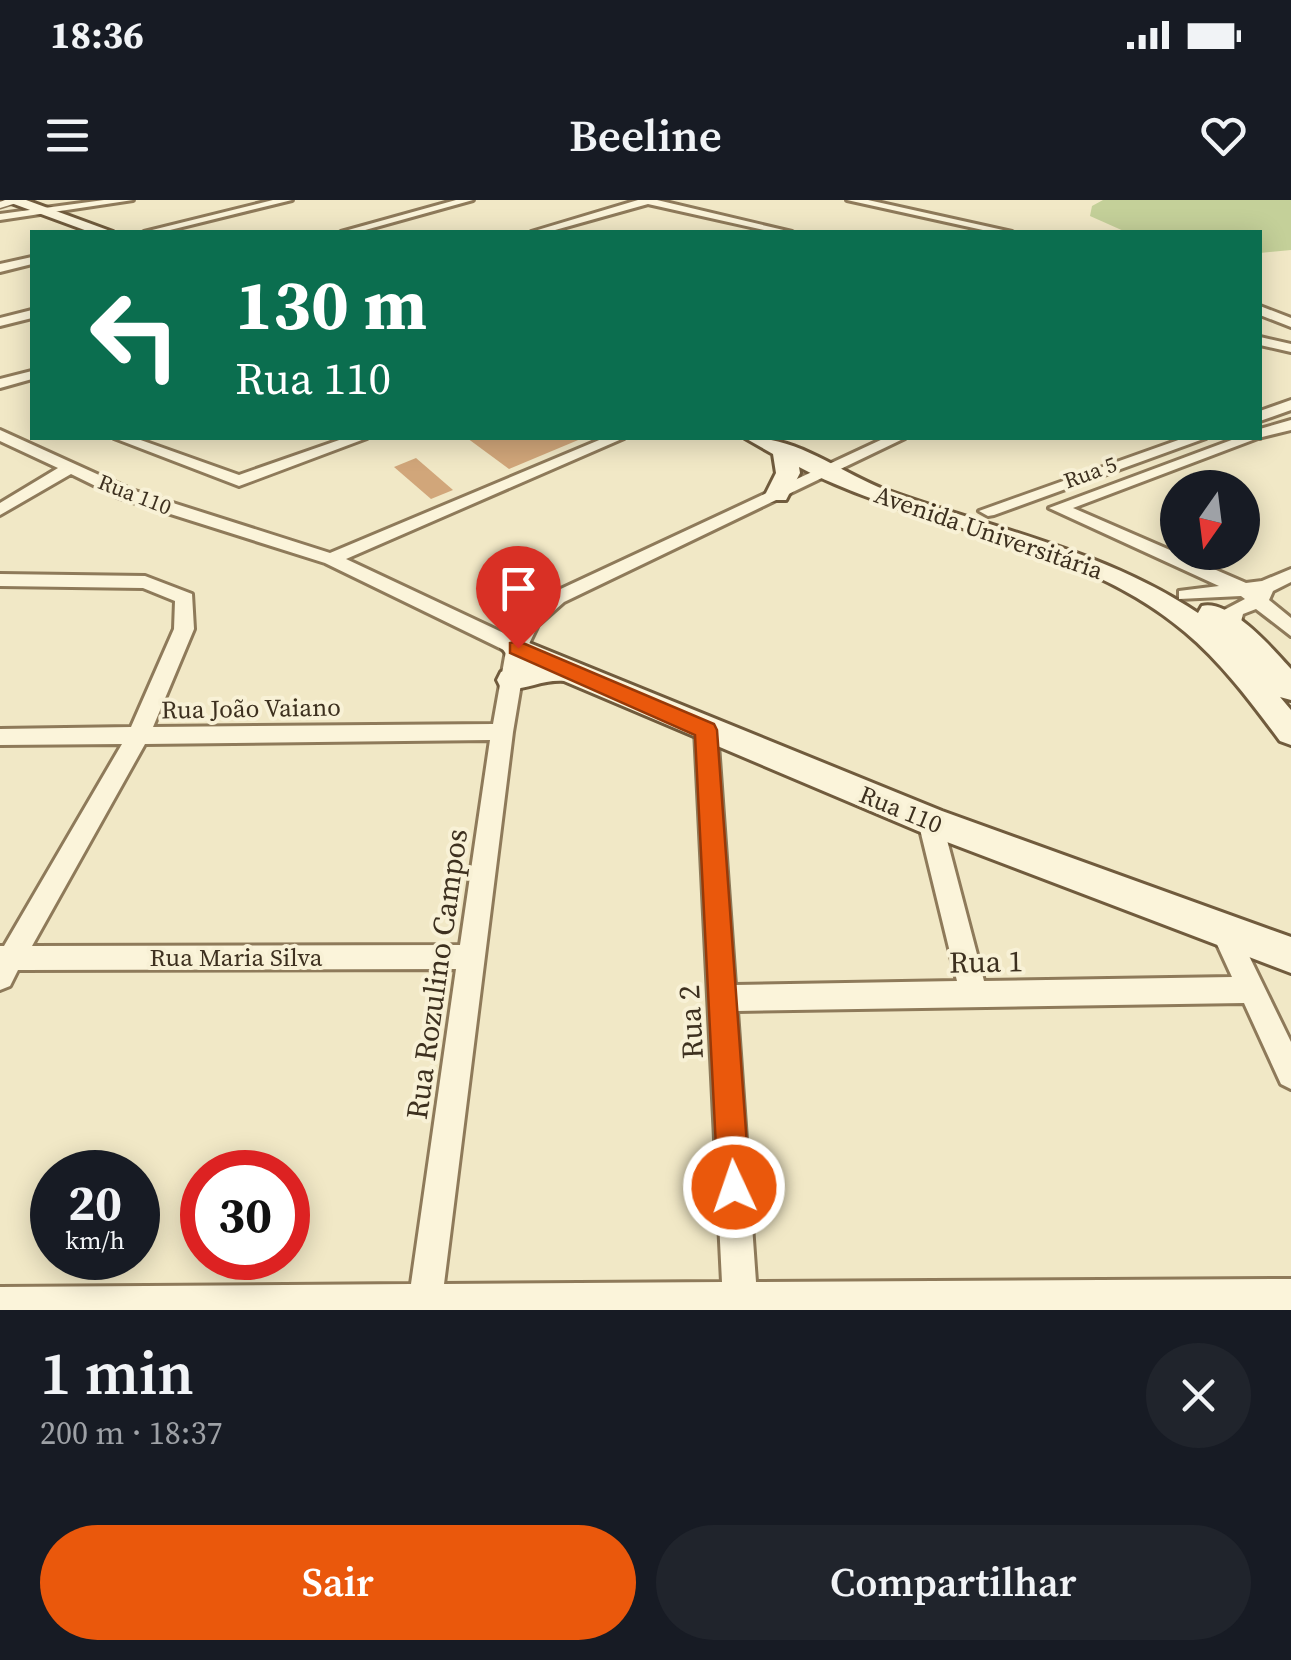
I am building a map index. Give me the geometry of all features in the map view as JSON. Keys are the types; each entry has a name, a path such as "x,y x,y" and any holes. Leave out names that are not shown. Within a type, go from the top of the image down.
{"street":[{"path":"12,200 68,208 128,200"},
{"path":"159,230 288,200"},
{"path":"355,230 468,200"},
{"path":"852,200 996,230"},
{"path":"544,230 645,201 776,230"},
{"path":"0,217 42,205 112,230"},
{"path":"68,208 112,230"},
{"path":"934,230 957,222"},
{"path":"740,230 755,226"},
{"path":"0,268 30,261"},
{"path":"1262,311 1291,323"},
{"path":"0,322 30,314"},
{"path":"1262,341 1291,348"},
{"path":"0,384 30,376"},
{"path":"1262,415 1291,405"},
{"path":"1262,433 1291,426"},
{"name":"Rua 110","path":"0,436 126,494 331,558 514,664 569,670 930,821 1291,955"},
{"path":"127,440 239,481 353,440"},
{"path":"331,558 611,440"},
{"path":"514,664 530,622 557,598 892,440"},
{"path":"988,511 1192,440"},
{"name":"Rua 5","path":"1238,586 1058,508 1245,440"},
{"path":"777,495 788,474 788,444"},
{"name":"Avenida Universitária","path":"788,444 852,460 903,492 1087,563 1134,586 1196,626 1228,654 1291,733"},
{"name":"Avenida Universitária","path":"788,444 825,473 988,511 1095,545 1186,595 1231,628 1255,648 1291,689"},
{"path":"0,510 71,467"},
{"path":"1231,628 1234,610 1291,575"},
{"path":"0,580 145,582 186,598 184,629 137,738 3,965"},
{"path":"1186,595 1213,595 1238,586 1262,593 1291,628"},
{"name":"Rua Rozulino Campos","path":"425,1306 514,664"},
{"name":"Rua 2","path":"706,730 741,1305"},
{"name":"Rua João Vaiano","path":"0,737 502,732"},
{"path":"930,821 974,994"},
{"path":"1222,929 1291,1074"},
{"name":"Rua Maria Silva","path":"3,965 471,956"},
{"name":"Rua 1","path":"723,998 1250,990"},
{"path":"0,1304 1064,1304 1291,1296"}],"lane":[{"path":"0,205 12,200"}],"green space":[{"path":"1103,200 1291,200 1291,250 1262,253 1262,230 1122,230 1090,216 1092,206"}],"building":[{"path":"470,440 578,440 509,469"},
{"path":"416,458 453,490 431,499 394,467"}],"route":[{"path":"518,648 706,730 734,1187"}]}
